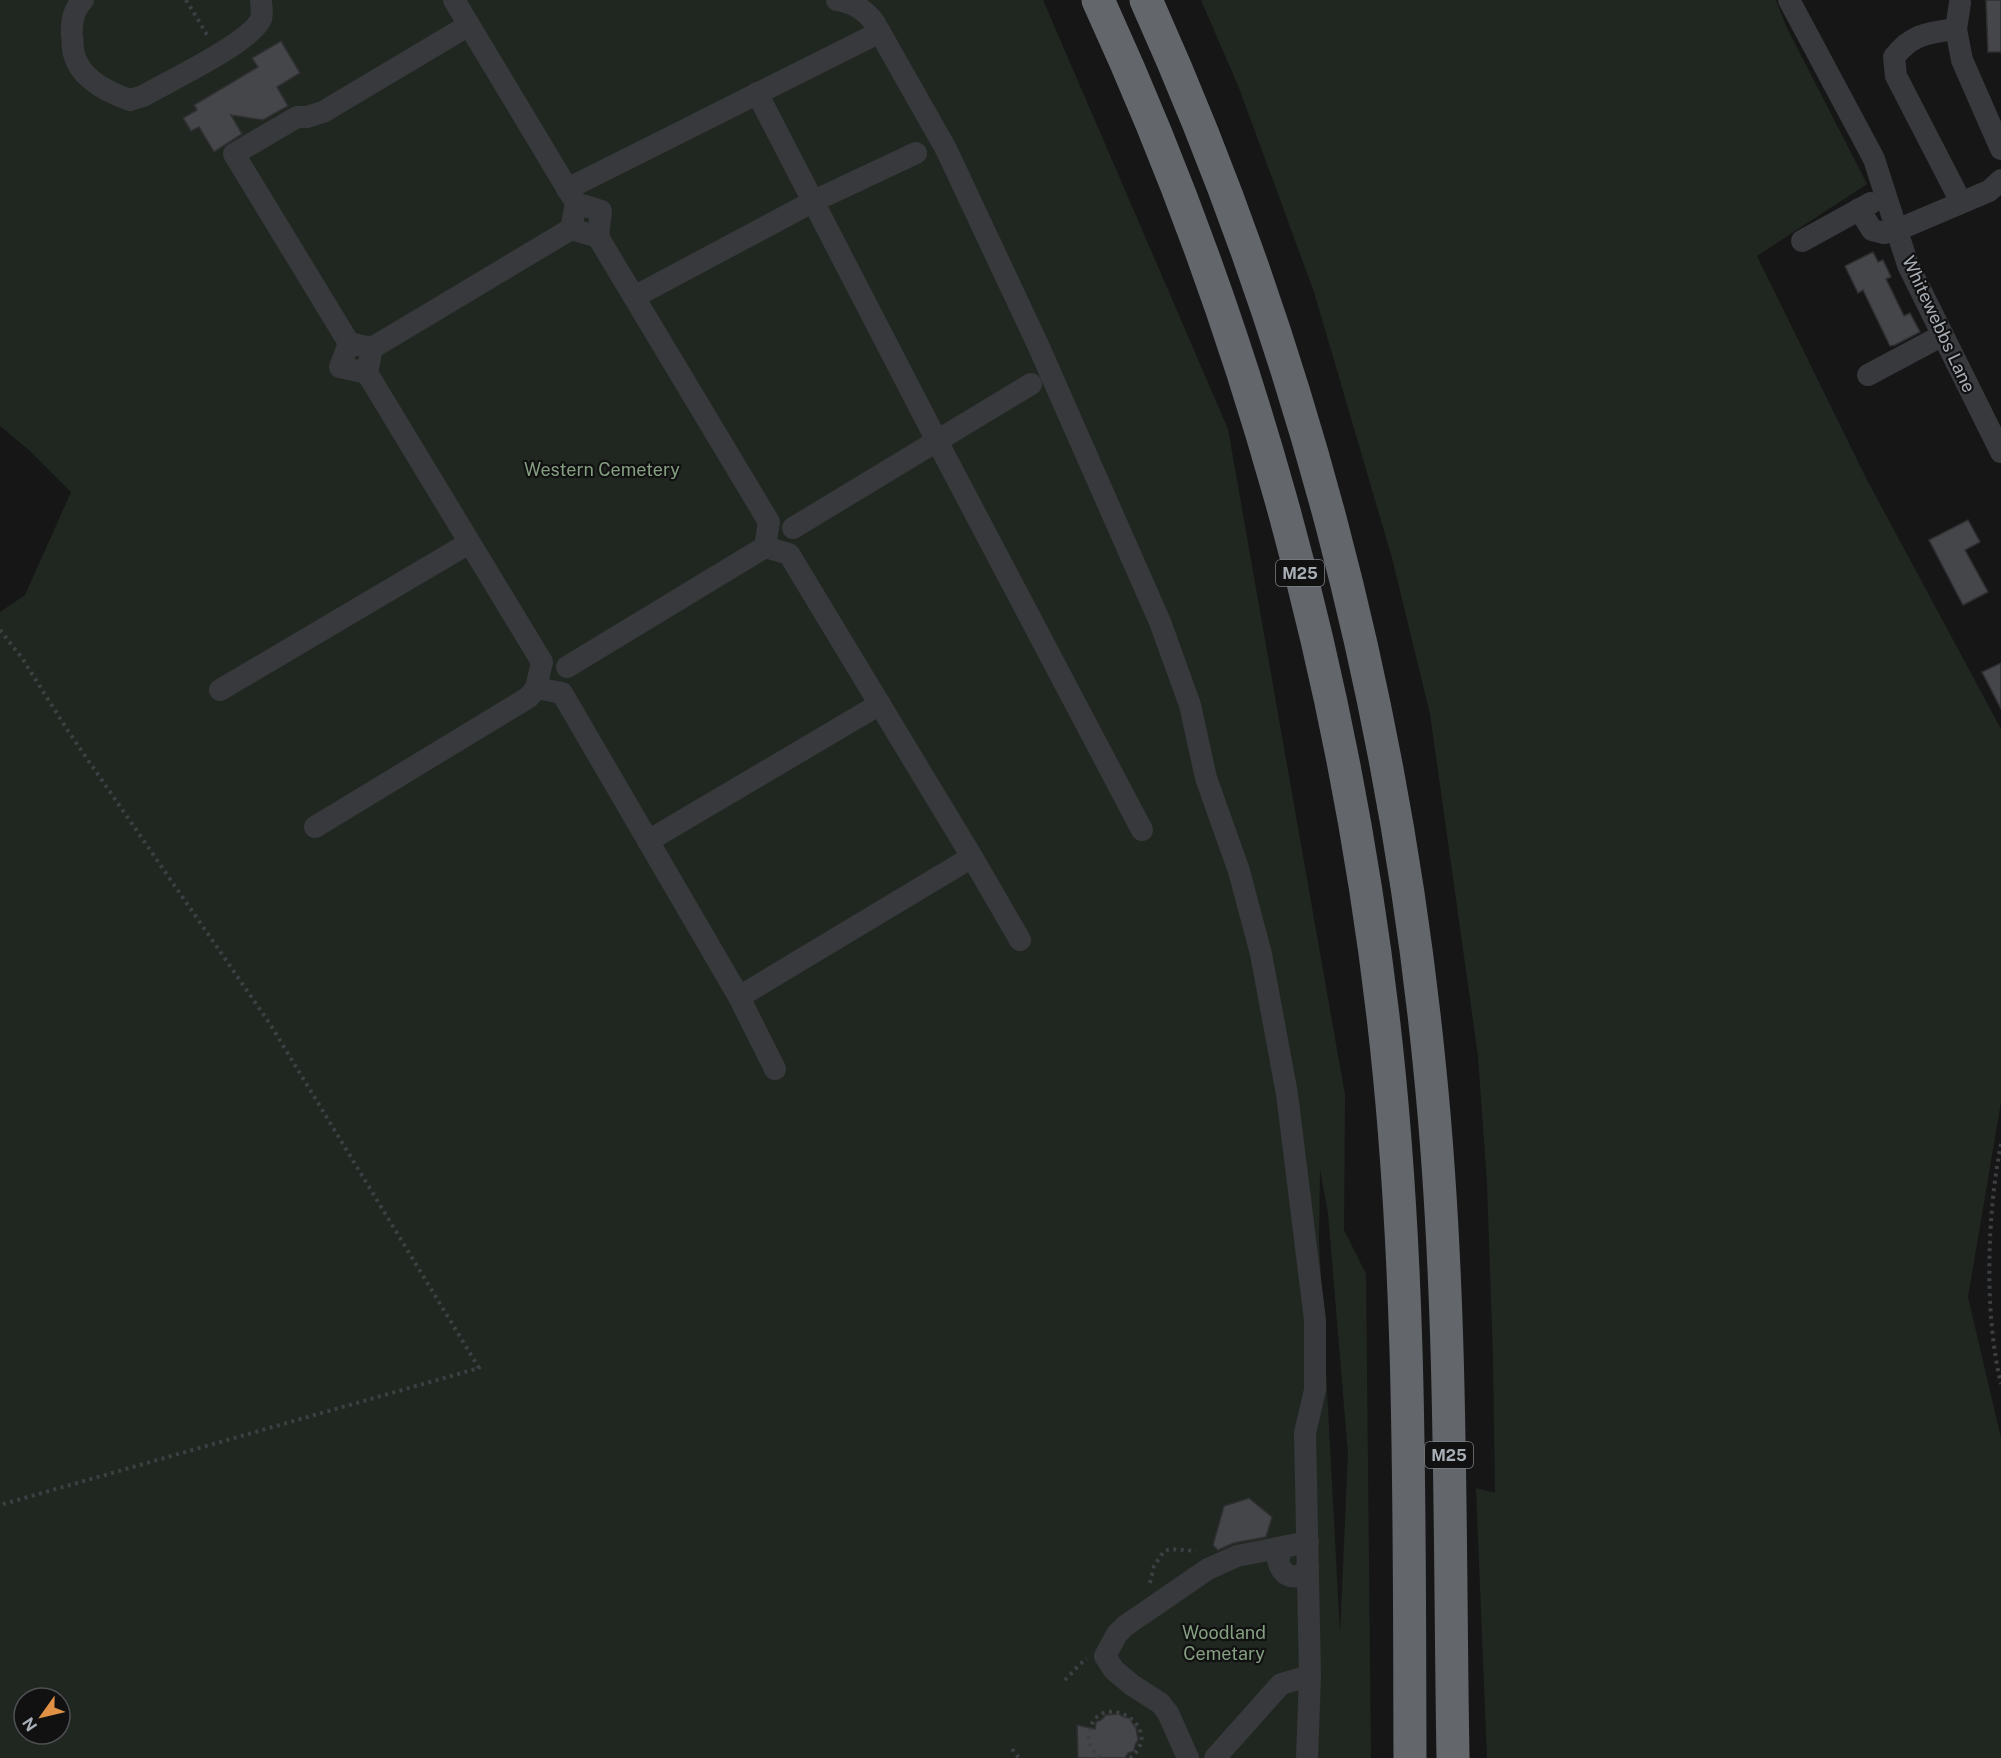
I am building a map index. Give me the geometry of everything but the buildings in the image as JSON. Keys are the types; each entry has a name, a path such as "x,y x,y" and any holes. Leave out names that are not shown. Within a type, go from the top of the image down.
{"highway":[{"name":"M25","path":"1098,0 1140,94 1201,250 1251,400 1314,629 1346,783 1383,1016 1397,1185 1405,1353 1410,1758"},
{"name":"M25","path":"1146,0 1216,168 1291,382 1334,533 1350,599 1373,697 1400,841 1431,1074 1443,1232 1447,1310 1453,1758"}],"street":[{"path":"83,0 75,8 72,28 74,54 83,73 98,85 130,100 143,96 236,43 255,28 262,16 261,0"},
{"path":"454,0 571,196 571,229"},
{"path":"837,0 858,6 866,12 880,32 946,149 1038,345 1161,622 1190,705 1206,778 1239,871 1261,954 1287,1094 1315,1320 1315,1390 1305,1433 1297,1544 1308,1568 1310,1677 1307,1758"},
{"name":"Whitewebbs Lane","path":"1789,0 1874,159 1908,265 2001,452"},
{"path":"1960,3 1956,29 1962,60 2001,149"},
{"path":"469,25 323,112 307,117 297,117 234,154 349,343 372,348 571,229 598,237"},
{"path":"1956,29 1927,33 1904,44 1894,57 1896,76 1961,202"},
{"path":"571,196 757,93 880,32"},
{"path":"757,93 1142,830"},
{"path":"634,297 814,201 916,153"},
{"path":"1859,209 1872,230 1884,233 1897,230 1989,191 2001,180"},
{"path":"1802,241 1886,195"},
{"path":"571,196 601,211 598,237 769,522 765,547"},
{"path":"1868,375 1943,335"},
{"path":"349,343 340,367 367,373"},
{"path":"315,827 529,698 536,688 542,662 367,373 372,348"},
{"path":"769,522 793,528 1031,384"},
{"path":"793,528 789,554 972,856 1020,940"},
{"path":"220,690 469,543"},
{"path":"542,662 567,666 765,547 789,554"},
{"path":"567,666 562,693 739,997 775,1069"},
{"path":"536,688 562,693"},
{"path":"648,841 880,704"},
{"path":"739,997 972,856"},
{"path":"1297,1544 1281,1551 1278,1560 1282,1571 1293,1577 1299,1577 1308,1568"},
{"path":"1188,1758 1168,1713 1160,1703 1113,1670 1105,1656 1125,1626 1208,1569 1237,1556 1297,1544"},
{"path":"1215,1758 1281,1684 1310,1677"}],"path":[{"path":"186,0 218,53"},
{"path":"0,630 22,658 68,731 270,1024 479,1368 0,1505"},
{"path":"2001,1144 1996,1168 1991,1234 1991,1275 1995,1358 2001,1384"},
{"path":"1065,1680 1080,1664 1096,1656 1105,1656"},
{"path":"1100,1758 1089,1742 1092,1726 1102,1715 1118,1712 1132,1719 1140,1733 1138,1749 1130,1758"},
{"path":"1012,1749 1019,1758"}],"green space":[{"path":"0,0 1043,0 1228,429 1345,1095 1344,1230 1366,1274 1371,1758 0,1758 0,612 25,595 71,492 30,451 0,426","holes":["1320,1170 1328,1213 1348,1454 1340,1634 1319,1239"]},
{"path":"1201,0 1776,0 1787,28 1867,184 1757,256 1866,478 2001,729 2001,1102 1968,1297 2001,1438 2001,1758 1487,1758 1476,1488 1495,1493 1487,1183 1478,1056 1430,714 1392,558 1314,292 1239,88"}],"park label":[{"name":"Western Cemetery","path":"602,469"},
{"name":"Woodland Cemetary","path":"1224,1642"}]}
